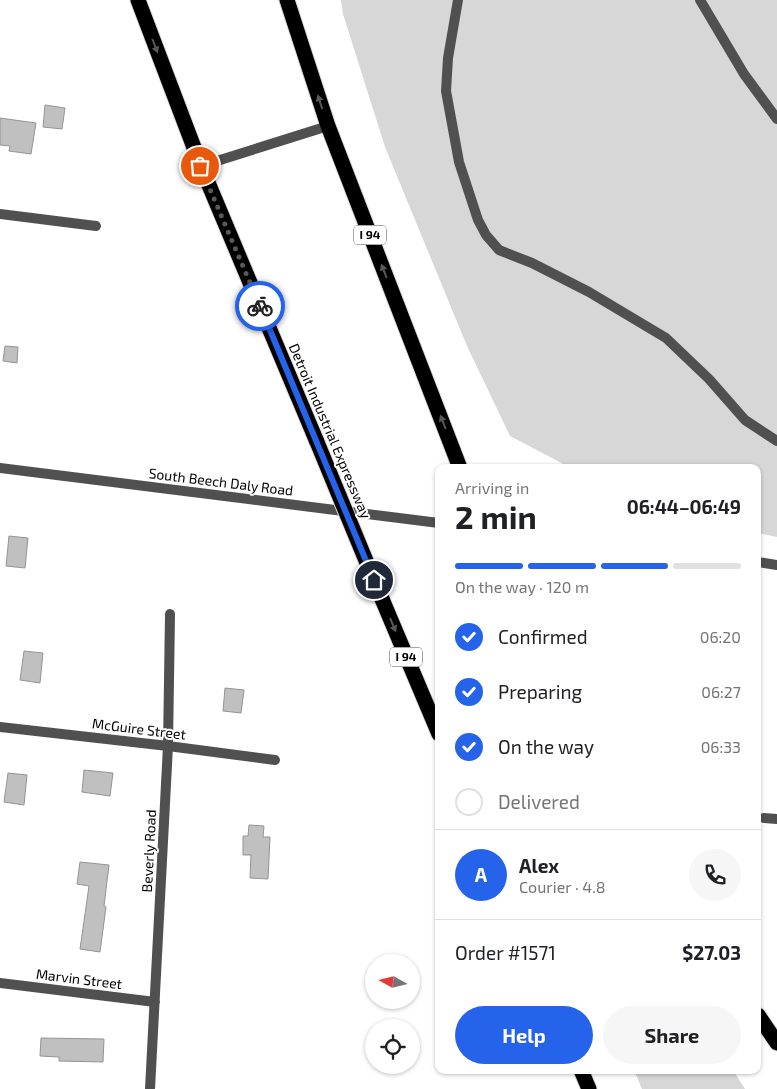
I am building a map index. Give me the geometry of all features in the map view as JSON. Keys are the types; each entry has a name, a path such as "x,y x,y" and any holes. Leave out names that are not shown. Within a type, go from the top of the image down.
{"highway":[{"name":"Detroit Industrial Expressway","path":"138,0 200,166 435,725"},
{"name":"I 94","path":"286,0 328,126 458,464"},
{"path":"761,1020 777,1043"},
{"path":"583,1074 589,1089"}],"street":[{"path":"458,0 448,58 446,91 459,162 478,220 486,235 499,250 589,292 666,338 679,348 709,379 745,420 777,441"},
{"path":"700,0 744,74 777,119"},
{"path":"200,166 328,126"},
{"path":"0,214 96,226"},
{"name":"South Beech Daly Road","path":"0,468 435,522"},
{"path":"761,562 777,564"},
{"name":"Beverly Road","path":"150,1089 168,746 170,614"},
{"name":"McGuire Street","path":"0,727 275,760"},
{"path":"764,818 777,819"},
{"name":"Marvin Street","path":"0,983 155,1002"}],"shaded area":[{"path":"341,0 777,0 777,537 761,534 761,464 563,464 510,436 467,346 385,147 343,14"},
{"path":"636,1074 736,1074 745,1089 642,1089"}],"building":[{"path":"45,105 65,108 62,129 43,127"},
{"path":"0,118 36,123 31,154 9,151 10,146 0,145"},
{"path":"5,346 18,347 17,363 3,361"},
{"path":"9,536 28,538 25,568 6,566"},
{"path":"24,651 43,653 40,683 20,680"},
{"path":"225,688 244,690 241,713 223,711"},
{"path":"84,770 113,773 110,796 82,792"},
{"path":"8,773 27,775 24,805 4,802"},
{"path":"249,825 264,826 263,837 270,837 268,879 250,878 251,855 243,855 243,836 248,836"},
{"path":"80,862 109,865 100,952 80,949 89,886 77,884"},
{"path":"41,1038 104,1039 103,1062 59,1061 59,1057 40,1056"}],"way so far":[{"path":"200,166 260,306"}],"route":[{"path":"260,306 374,580"}]}
